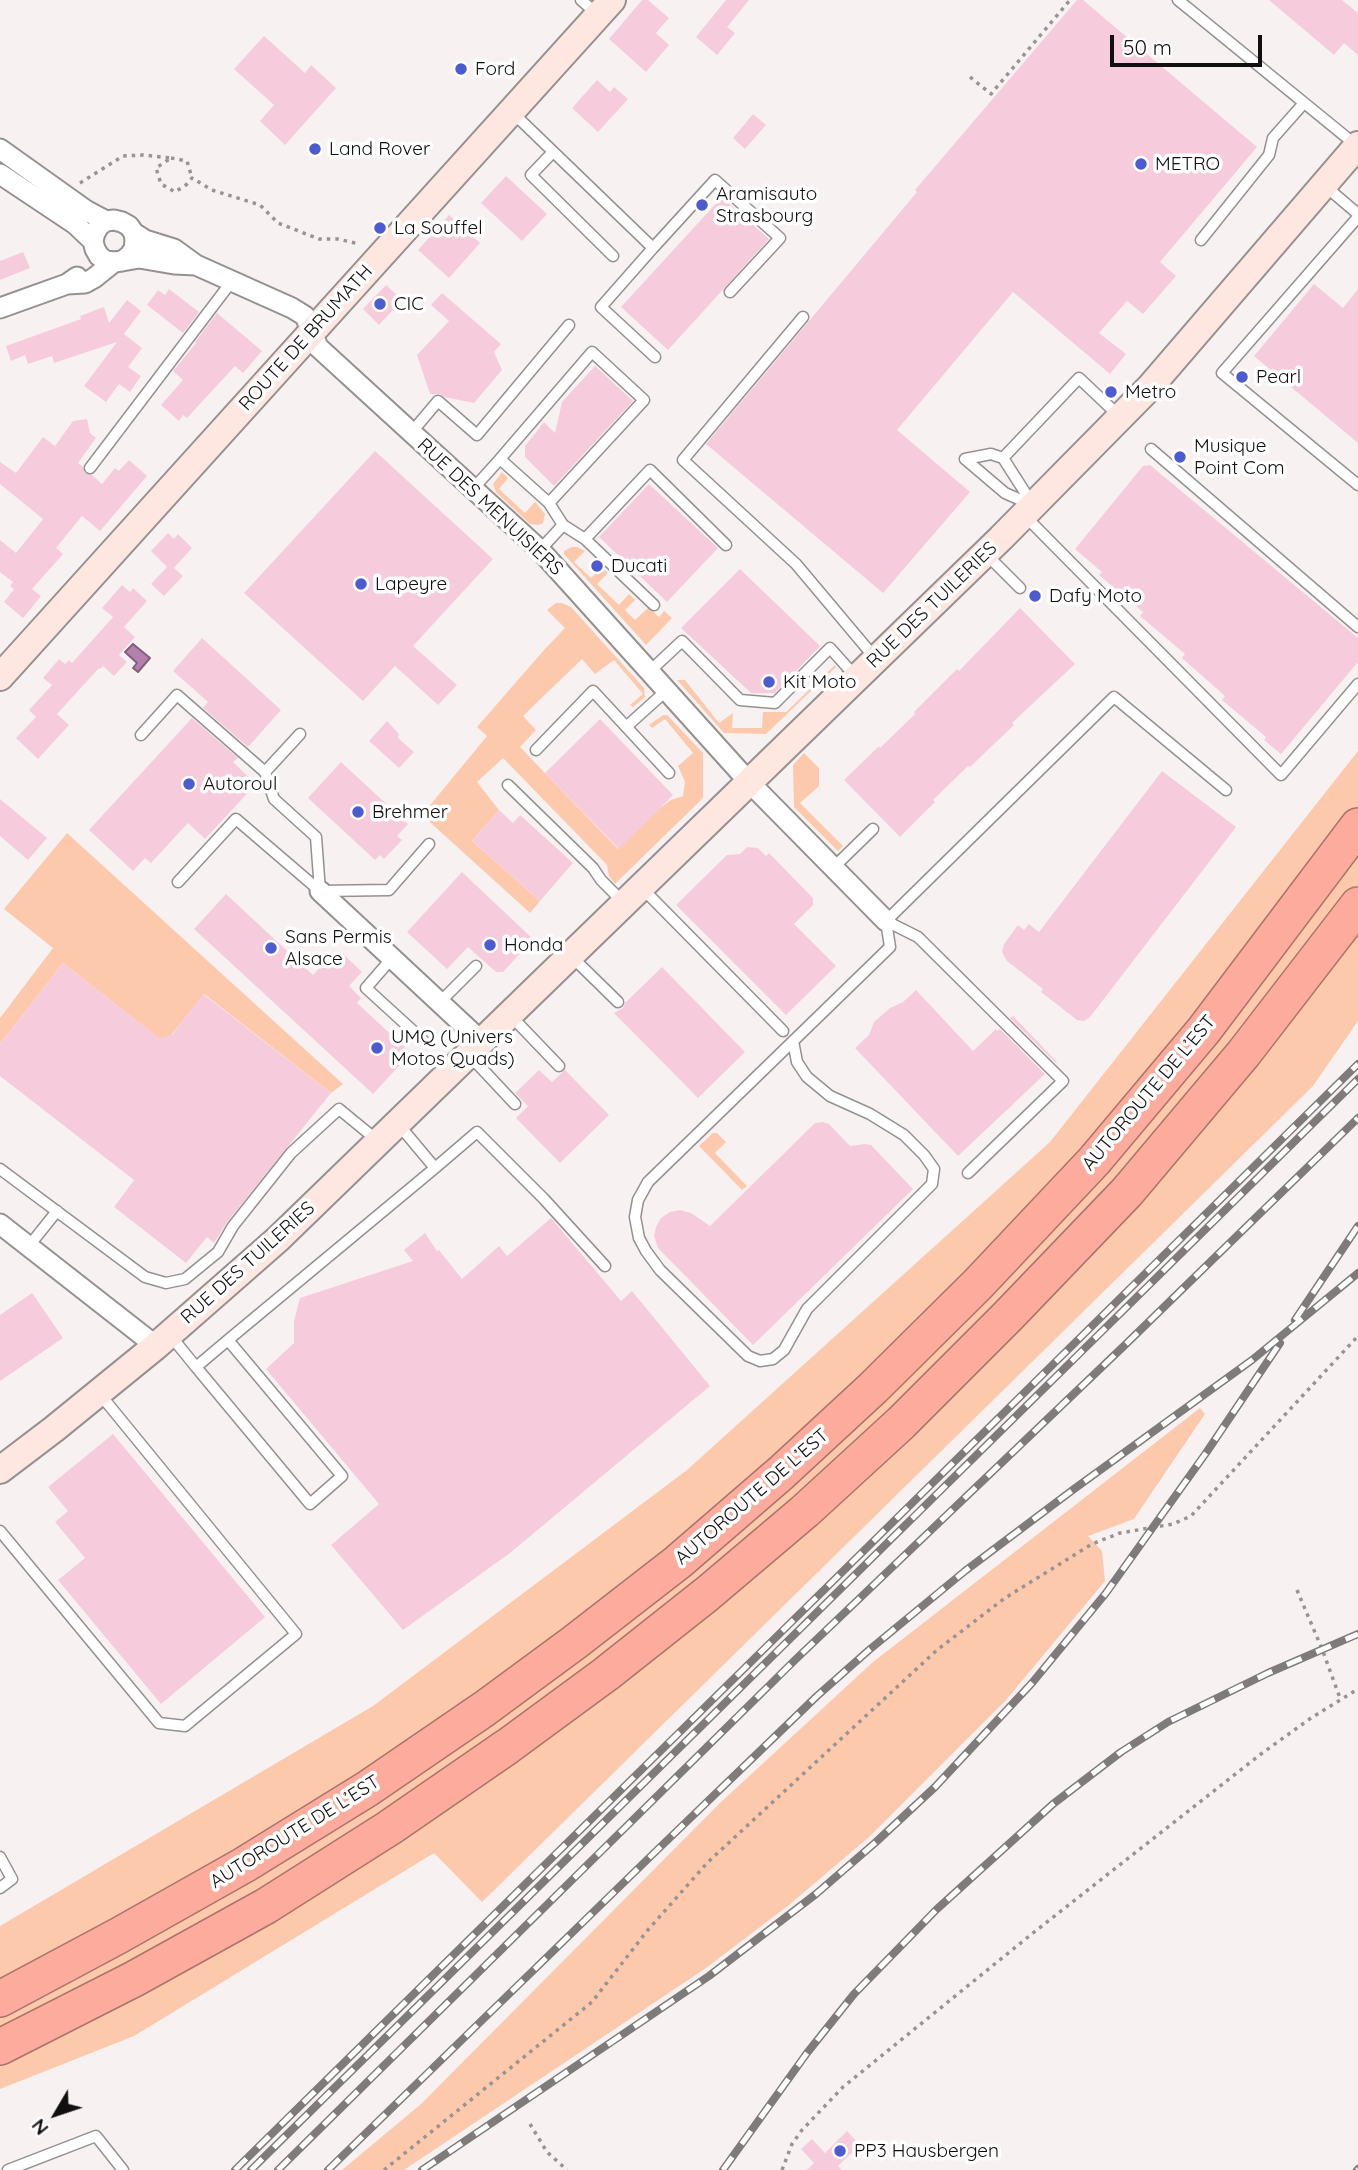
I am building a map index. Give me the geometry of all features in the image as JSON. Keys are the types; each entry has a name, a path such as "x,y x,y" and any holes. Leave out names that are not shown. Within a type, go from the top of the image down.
{"highway":[{"name":"AUTOROUTE DE L’EST","path":"0,1999 118,1937 244,1865 367,1789 494,1701 678,1562 873,1388 978,1284 1094,1161 1203,1030 1358,826"},
{"path":"0,2047 134,1979 265,1906 389,1828 606,1674 717,1586 805,1511 901,1423 1127,1192 1244,1053 1358,905"}],"street":[{"name":"ROUTE DE BRUMATH","path":"0,677 511,112 597,5"},
{"name":"RUE DES TUILERIES","path":"0,1470 162,1340 278,1239 985,554 1150,387 1358,146"},
{"path":"0,149 87,212 106,222"},
{"path":"0,174 75,224 106,261 139,258 196,265"},
{"path":"67,284 87,267 99,226 114,220 129,226 145,240 174,249 196,265"},
{"path":"0,308 67,284 85,283 94,278 134,249 134,233"},
{"name":"RUE DES MENUISIERS","path":"196,265 305,316 318,347 540,550 749,782 886,921"},
{"path":"320,891 440,1002 475,1048"},
{"path":"0,1224 162,1340"}],"lane":[{"path":"1178,0 1358,146"},
{"path":"1201,240 1269,155 1273,138 1304,103"},
{"path":"511,112 653,248"},
{"path":"552,152 531,175 612,256"},
{"path":"655,357 601,307 715,180 779,238 730,292"},
{"path":"1324,185 1358,215 1222,373 1358,485"},
{"path":"90,468 232,281"},
{"path":"803,317 683,460 796,564 876,659"},
{"path":"411,433 438,401 477,435 569,325"},
{"path":"472,490 592,352 643,400 549,503"},
{"path":"1003,458 1079,378 1121,417"},
{"path":"1151,449 1358,627"},
{"path":"1028,510 1003,458 990,454 965,459 1028,510 1281,775 1358,684"},
{"path":"500,459 549,503 563,525 585,539 654,605"},
{"path":"585,539 650,470 726,545"},
{"path":"540,550 563,525"},
{"path":"985,554 1020,588"},
{"path":"650,671 682,641 740,700 775,703 830,648 856,678"},
{"path":"626,727 667,690"},
{"path":"536,750 593,691 669,772"},
{"path":"141,735 177,695 265,772 274,799 316,837 320,891"},
{"path":"886,921 1114,697 1226,790"},
{"path":"265,772 300,734"},
{"path":"508,785 593,868 601,880 632,895 783,1031"},
{"path":"178,882 236,819 320,891 389,890 429,844"},
{"path":"833,868 873,829"},
{"path":"793,1041 797,1062 807,1077 830,1096 870,1114 904,1135 934,1169 932,1184 807,1308 785,1350 773,1359 760,1362 748,1356 660,1270 639,1238 635,1217 638,1200 648,1182 793,1041 890,947 886,921"},
{"path":"886,921 918,937 1063,1082 968,1173"},
{"path":"570,955 618,1002"},
{"path":"392,958 366,988 423,1040"},
{"path":"440,1002 476,966"},
{"path":"509,1015 559,1066"},
{"path":"475,1048 515,1104"},
{"path":"0,1169 145,1277 166,1283 185,1279 218,1252 233,1226 291,1153 339,1109 388,1132 435,1168"},
{"path":"196,1367 477,1132 544,1199 605,1266"},
{"path":"29,1247 57,1211"},
{"path":"162,1340 196,1367 310,1504 342,1476 228,1340"},
{"path":"0,1531 159,1723 185,1726 296,1634 99,1392"},
{"path":"0,1857 12,1880 0,1888"},
{"path":"8,2170 96,2136 123,2170"}],"path":[{"path":"970,77 991,94 1070,0"},
{"path":"73,187 122,156 143,155 187,161 192,178 212,190 260,205 278,223 319,239 338,239 385,250"},
{"path":"171,158 156,167 161,184 175,192 187,185 192,178"},
{"path":"384,2170 592,2002 647,1931 708,1862 937,1650 1005,1598 1092,1544 1120,1533 1174,1524 1191,1516 1358,1336"},
{"path":"1297,1590 1340,1699"},
{"path":"782,2170 792,2144 802,2130 843,2087 1261,1754 1358,1689"},
{"path":"530,2124 547,2152 567,2170"}],"shaded area":[{"path":"502,472 508,478 499,489 525,513 535,502 545,514 543,523 530,524 496,492 493,484"},
{"path":"572,547 585,551 574,562 591,578 602,567 608,573 597,584 619,605 629,594 635,600 625,610 635,620 649,607 659,617 664,611 672,618 646,645 564,554 564,551"},
{"path":"556,603 571,607 644,688 645,697 633,707 630,705 643,694 614,660 595,674 582,659 523,716 536,730 520,747 618,849 660,808 683,796 685,782 678,766 693,753 665,719 652,728 649,725 663,715 667,715 703,753 703,798 615,884 609,876 607,865 503,758 477,782 499,810 472,841 540,901 530,913 422,815 487,736 477,727 565,628 547,610"},
{"path":"133,644 150,658 138,672 133,668 137,663 125,652"},
{"path":"835,665 836,667 766,734 724,733 677,680 685,680 719,723 733,713 732,728 762,728 763,712 786,712"},
{"path":"1358,751 1358,1021 1313,1086 482,1902 434,1853 134,2036 0,2089 0,1926 373,1706 687,1470 1050,1142"},
{"path":"804,753 819,768 819,786 800,803 843,846 838,851 794,807 793,765"},
{"path":"67,833 343,1084 331,1093 204,994 165,1043 63,963 0,1044 0,1018 53,948 4,909"},
{"path":"713,1133 717,1133 726,1142 715,1153 747,1186 742,1190 699,1146"},
{"path":"1200,1408 1205,1414 1134,1519 1088,1536 1102,1551 1105,1581 1006,1700 869,1837 789,1905 706,1968 404,2170 342,2170 421,2104 721,1802 873,1662"}],"building":[{"path":"642,0 648,0 669,18 656,33 669,45 646,72 609,39"},
{"path":"726,0 749,0 727,27 735,33 717,55 696,37"},
{"path":"1077,0 1083,0 1257,147 1160,262 1176,276 1143,314 1127,301 1099,333 1126,354 1110,374 1013,292 897,430 970,492 883,593 706,444 917,192 915,190"},
{"path":"1269,0 1342,0 1358,13 1358,55 1344,43 1334,55"},
{"path":"264,36 305,73 311,65 336,88 285,145 260,121 274,105 234,69"},
{"path":"597,80 610,92 614,87 628,99 598,132 572,108"},
{"path":"753,114 766,125 745,149 733,138"},
{"path":"506,176 547,214 522,241 481,203"},
{"path":"722,197 769,239 668,350 621,307"},
{"path":"449,215 480,243 449,278 418,250"},
{"path":"23,252 30,268 0,280 0,261"},
{"path":"1314,284 1343,308 1358,289 1358,443 1254,356"},
{"path":"386,285 402,300 379,325 363,309"},
{"path":"169,289 199,312 183,333 147,305 158,290 165,295"},
{"path":"442,293 501,344 494,352 502,370 474,403 430,394 417,355 449,321 431,305"},
{"path":"127,300 141,311 124,334 142,348 128,367 141,376 130,392 119,384 106,402 84,386 117,342 54,363 52,356 28,364 25,355 11,361 6,346 81,319 80,316 104,307 109,323"},
{"path":"217,313 262,351 243,373 235,366 187,418 183,415 179,421 161,405 183,380 173,371"},
{"path":"595,366 633,401 554,486 525,457 525,446 544,422 555,433 562,402"},
{"path":"87,419 90,433 96,438 78,463 85,473 92,475 102,484 115,468 119,471 129,460 147,476 100,531 82,516 56,548 63,554 32,589 41,596 23,618 4,602 14,589 10,586 13,582 0,572 0,540 16,553 43,519 0,484 0,462 16,473 43,437 55,446 73,421"},
{"name":"Lapeyre","path":"375,451 493,559 413,646 457,685 438,705 395,666 363,701 244,593"},
{"path":"1150,465 1358,638 1358,662 1281,754 1264,740 1266,737 1222,700 1225,696 1182,658 1185,654 1140,616 1143,612 1099,575 1102,572 1075,549 1143,466"},
{"path":"649,484 718,548 667,602 599,537"},
{"path":"168,533 174,539 178,534 192,548 174,568 183,576 164,596 151,584 167,567 151,551"},
{"path":"740,569 820,646 775,693 751,693 681,628"},
{"path":"122,585 130,592 133,588 147,601 124,627 135,637 119,655 127,662 114,676 103,666 99,668 57,714 69,725 38,759 16,738 36,717 29,710 52,685 43,678 59,659 65,664 69,660 72,663 113,617 102,608"},
{"path":"1020,608 1075,664 933,800 935,802 900,837 844,780 915,714 957,669 959,671"},
{"path":"202,638 281,710 248,747 203,708 208,702 173,671"},
{"path":"192,718 238,758 233,762 256,784 205,839 188,823 151,863 145,858 133,871 89,830"},
{"path":"600,719 673,795 619,849 545,773"},
{"path":"387,721 399,734 398,738 414,752 399,768 369,741"},
{"path":"341,762 408,824 397,836 402,840 384,859 380,855 375,860 308,798"},
{"path":"1162,771 1236,827 1090,1017 1084,1021 1077,1020 1007,961 1002,952 1004,944 1018,925 1024,930 1029,924 1039,932"},
{"path":"0,799 47,838 28,860 0,836"},
{"path":"499,810 513,823 520,815 573,863 540,901 472,841"},
{"path":"747,847 758,848 766,856 769,853 813,898 813,905 794,924 836,966 786,1015 676,905 727,855 740,854"},
{"path":"462,872 533,939 503,972 496,972 468,947 447,969 407,932"},
{"path":"226,894 313,975 329,957 342,953 362,972 349,986 361,998 357,1003 411,1053 373,1094 194,929"},
{"path":"63,963 159,1038 172,1035 203,994 331,1093 227,1222 214,1243 207,1237 186,1263 114,1207 134,1180 0,1076 0,1044"},
{"path":"662,967 745,1052 698,1098 614,1013 623,1008"},
{"path":"916,990 973,1051 996,1029 1000,1029 1045,1074 958,1156 855,1048 869,1035 874,1022"},
{"path":"1013,1016 1057,1062 1056,1063 1010,1018"},
{"path":"539,1070 552,1082 565,1070 609,1115 560,1163 516,1118 528,1106 515,1093"},
{"path":"815,1123 829,1124 850,1146 871,1145 913,1189 753,1345 658,1248 654,1236 656,1227 661,1218 680,1210 691,1213 710,1226"},
{"path":"551,1218 621,1301 632,1291 710,1386 510,1553 403,1630 331,1545 379,1504 266,1369 294,1343 294,1321 300,1298 413,1261 404,1250 425,1233 462,1279 499,1246 507,1256"},
{"path":"32,1293 63,1338 0,1381 0,1315"},
{"path":"113,1434 265,1617 161,1704 58,1580 85,1558 55,1522 68,1511 48,1487"},
{"name":"PP3 Hausbergen","path":"847,2131 860,2145 838,2166 842,2170 807,2170 814,2163 801,2149 812,2139 825,2153"}],"railway":[{"path":"235,2170 1358,1064"},
{"path":"251,2170 1358,1079"},
{"path":"278,2170 795,1660 1358,1118"},
{"path":"1295,1320 1358,1226"},
{"path":"328,2170 817,1696 869,1650 965,1571 1252,1360 1358,1273"},
{"path":"422,2170 709,1976 816,1894 935,1787 1032,1683 1106,1593 1206,1453 1280,1343"},
{"path":"723,2170 807,2053 854,1994 937,1909 1053,1804 1121,1752 1168,1722 1268,1673 1358,1634"}],"place":[{"name":"Ford","path":"461,69"},
{"name":"Land Rover","path":"315,149"},
{"name":"METRO","path":"1141,164"},
{"name":"Aramisauto Strasbourg","path":"702,205"},
{"name":"La Souffel","path":"380,228"},
{"name":"CIC","path":"380,304"},
{"name":"Pearl","path":"1242,377"},
{"name":"Metro","path":"1111,392"},
{"name":"Musique Point Com","path":"1180,457"},
{"name":"Ducati","path":"597,566"},
{"name":"Lapeyre","path":"361,584"},
{"name":"Dafy Moto","path":"1035,596"},
{"name":"Kit Moto","path":"769,682"},
{"name":"Autoroul","path":"189,784"},
{"name":"Brehmer","path":"358,812"},
{"name":"Honda","path":"490,945"},
{"name":"Sans Permis Alsace","path":"271,948"},
{"name":"UMQ (Univers Motos Quads)","path":"377,1048"},
{"name":"PP3 Hausbergen","path":"840,2151"}]}
